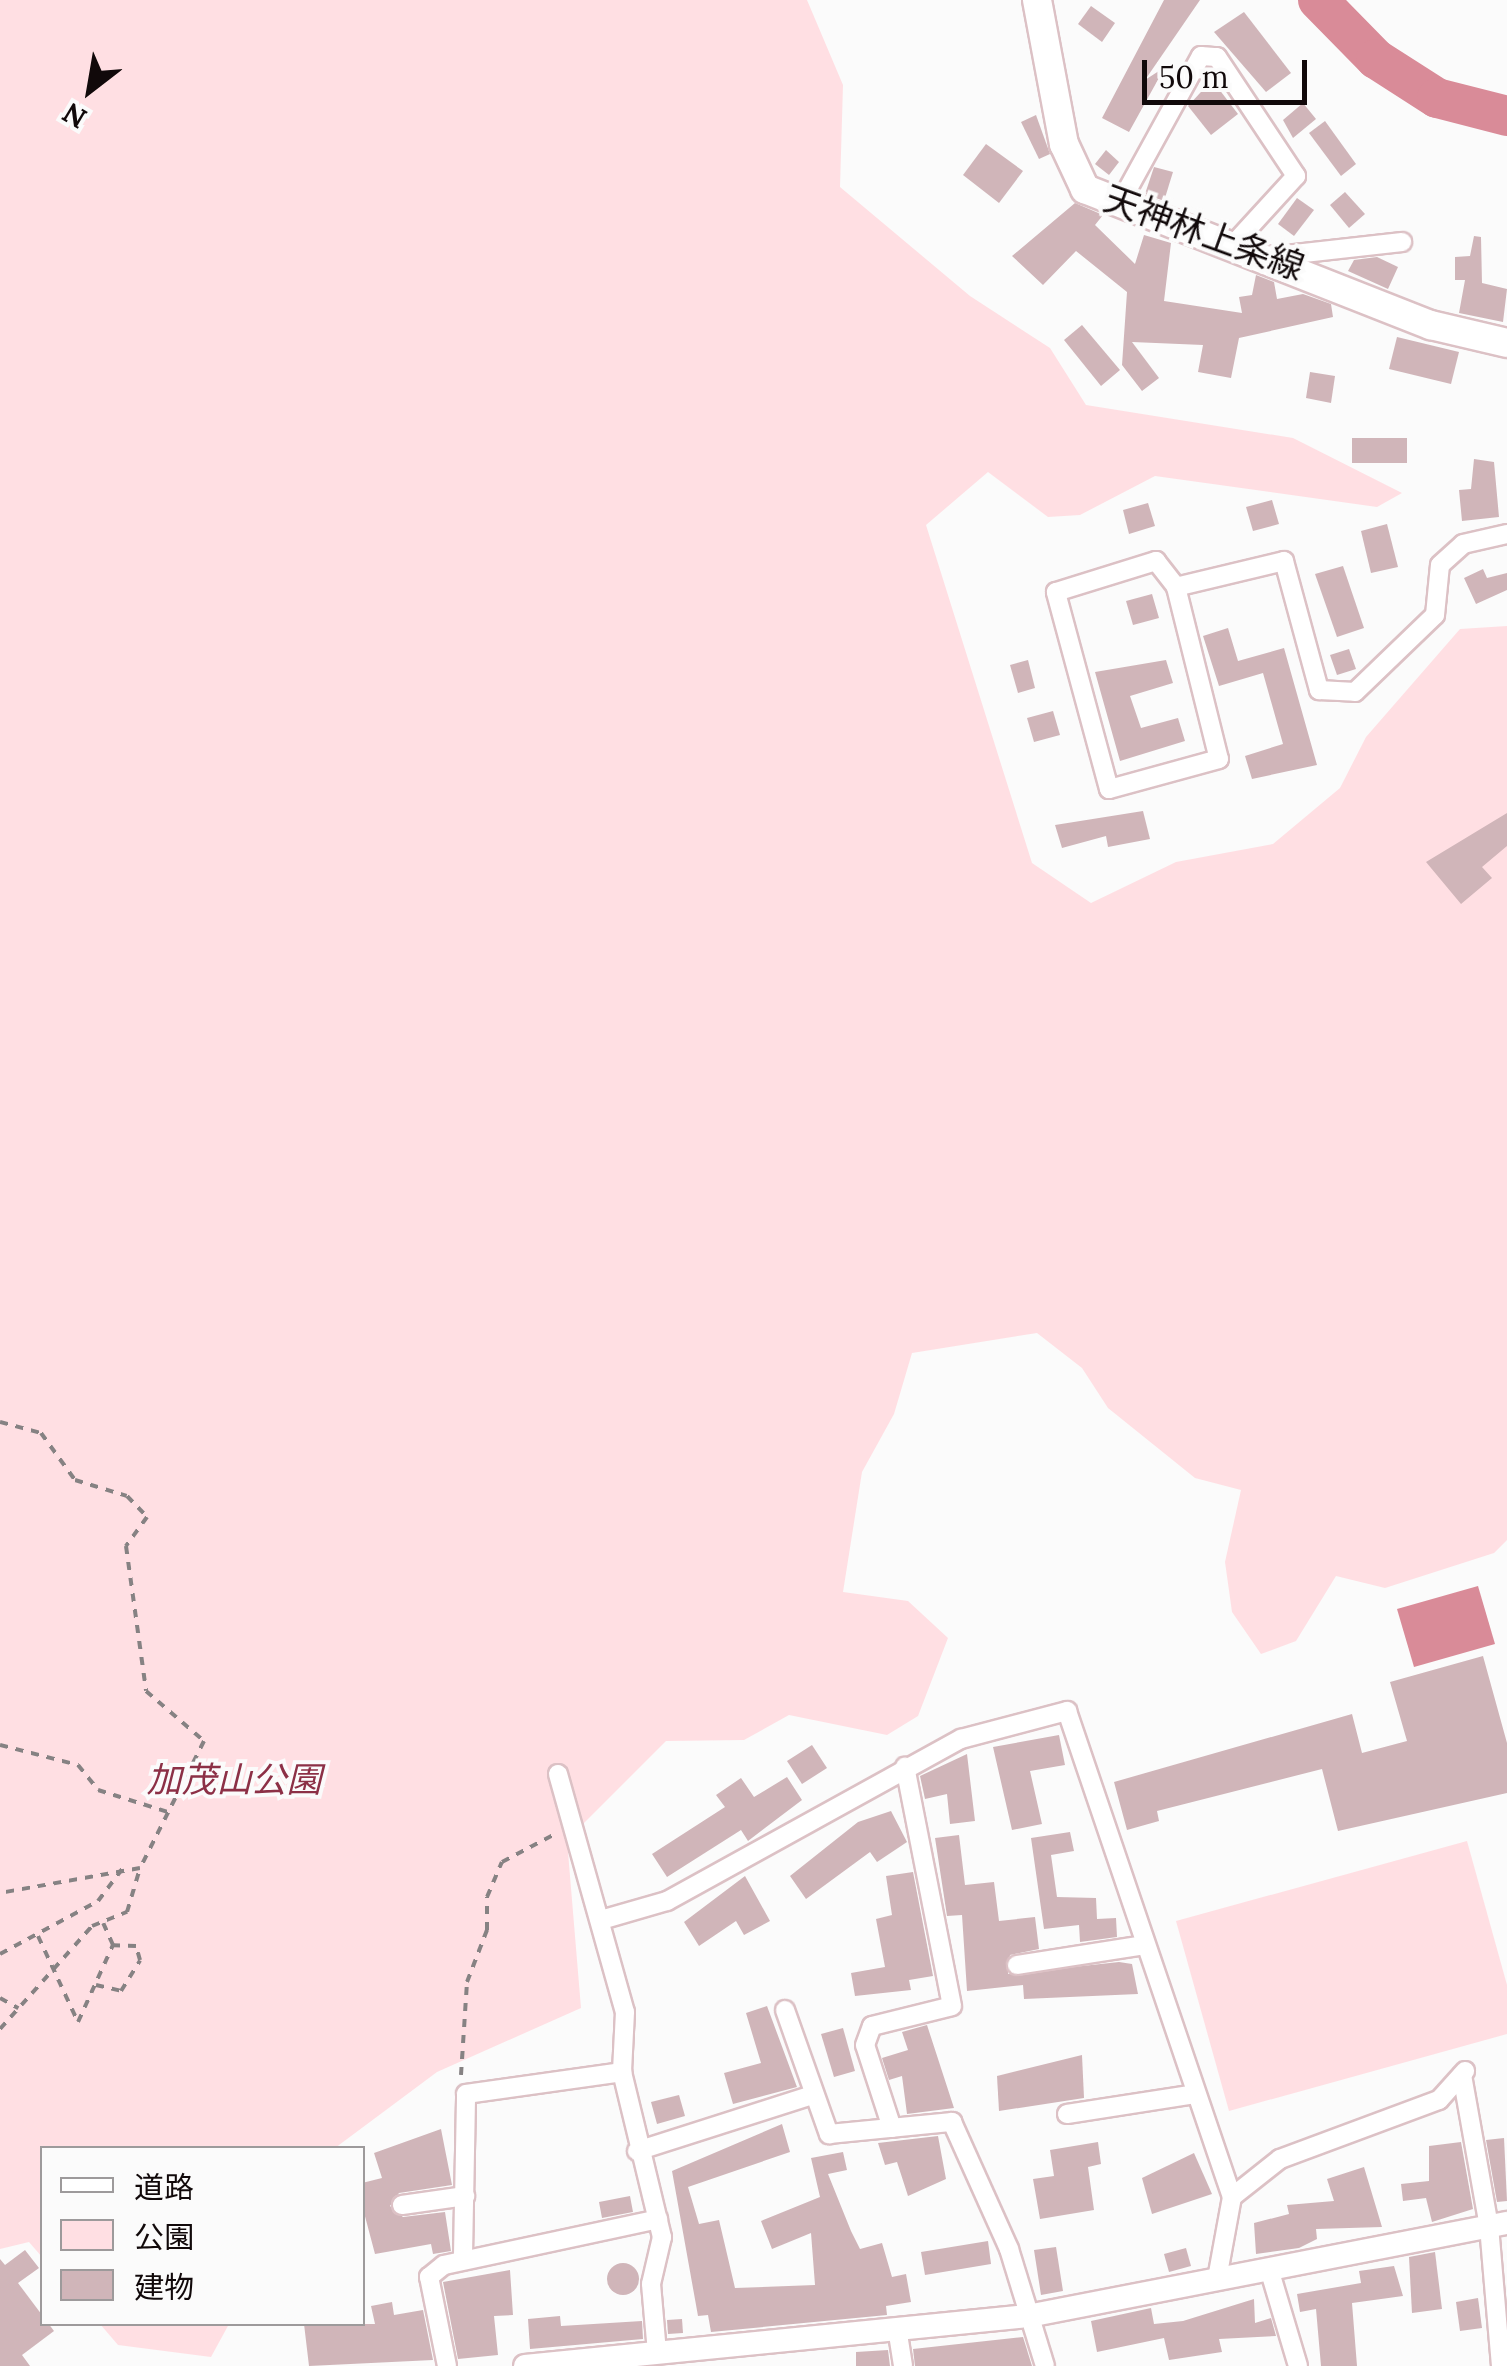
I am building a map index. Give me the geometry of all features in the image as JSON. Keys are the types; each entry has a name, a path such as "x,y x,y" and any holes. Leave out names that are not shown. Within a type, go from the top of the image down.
{"main road":[{"name":"天神林上条線","path":"1036,0 1064,144 1086,189 1119,206 1268,258 1431,326 1507,342"}],"street":[{"path":"1119,206 1200,56 1217,57 1296,176 1234,246"},
{"path":"1268,258 1402,242"},
{"path":"1176,587 1284,561 1319,690 1355,692 1435,615 1440,565 1463,544 1507,534"},
{"path":"1156,561 1176,587 1219,759 1110,788 1056,592 1156,561"},
{"path":"602,1920 666,1900 960,1739 1067,1711 1232,2197 1217,2279"},
{"path":"892,2128 865,2046 872,2026 952,2006 905,1767"},
{"path":"558,1774 576,1826 624,2012 622,2072 637,2151 658,2219 673,2356"},
{"path":"1017,1965 1145,1945"},
{"path":"785,2010 829,2134 952,2122 1009,2249 1044,2366"},
{"path":"1232,2197 1280,2159 1438,2100 1465,2071 1498,2225 1501,2366"},
{"path":"463,2255 466,2094 622,2072"},
{"path":"1067,2114 1196,2094"},
{"path":"637,2151 813,2095"},
{"path":"402,2205 465,2196"},
{"path":"447,2366 429,2277 463,2255 658,2219"},
{"path":"525,2366 898,2334 1028,2316 1498,2225"},
{"path":"1270,2272 1298,2366"},
{"path":"898,2334 904,2366"}],"path":[{"path":"0,1422 41,1432 74,1480 127,1496 147,1517 126,1546 146,1690 204,1741 140,1868 127,1912 102,1922 0,2029"},
{"path":"0,1745 78,1764 98,1790 171,1813"},
{"path":"466,2094 467,1982 487,1930 487,1896 518,1848 576,1826"},
{"path":"0,1954 98,1900 123,1868"},
{"path":"0,1893 140,1868"},
{"path":"38,1936 78,2022 113,1945 102,1922"},
{"path":"96,1985 120,1992 140,1960 136,1946 113,1945"},
{"path":"0,1998 18,2008"}],"green space":[{"name":"加茂山公園","path":"0,0 807,0 843,85 840,187 970,296 1050,348 1086,405 1293,438 1402,493 1377,507 1155,476 1080,515 1048,517 988,472 926,525 1032,863 1091,903 1176,862 1273,844 1340,788 1366,737 1460,629 1507,626 1507,1540 1494,1553 1385,1588 1336,1576 1296,1641 1261,1654 1232,1612 1225,1562 1241,1490 1195,1478 1108,1408 1082,1368 1037,1333 912,1353 894,1414 862,1472 843,1592 908,1601 948,1638 918,1716 887,1735 789,1715 744,1740 666,1741 567,1840 581,2008 437,2072 338,2146 40,2146 40,2255 29,2242 0,2249"},
{"path":"1467,1841 1507,1985 1507,2034 1229,2111 1176,1921"},
{"path":"102,2326 228,2326 211,2357 118,2345"}],"shaded area":[{"path":"1478,1586 1495,1644 1414,1667 1397,1609"}],"building":[{"path":"1164,0 1200,0 1145,80 1165,67 1129,132 1102,118"},
{"path":"1091,6 1115,23 1102,42 1078,24"},
{"path":"1244,12 1291,73 1266,92 1214,32"},
{"path":"1212,80 1238,114 1211,135 1188,106"},
{"path":"1303,103 1316,119 1293,138 1283,120"},
{"path":"1036,115 1050,154 1039,159 1021,122"},
{"path":"1325,121 1356,164 1341,176 1309,133"},
{"path":"986,144 1023,171 999,203 963,175"},
{"path":"1106,150 1119,162 1109,175 1095,164"},
{"path":"1154,167 1173,172 1164,201 1145,194"},
{"path":"1345,192 1365,214 1349,228 1330,205"},
{"path":"1297,198 1314,210 1294,236 1278,224"},
{"path":"1075,203 1103,215 1095,225 1135,264 1144,235 1171,243 1164,301 1242,313 1239,297 1252,295 1256,275 1274,282 1277,299 1303,294 1331,304 1333,317 1239,338 1231,378 1198,372 1203,345 1132,342 1159,378 1142,391 1122,365 1127,292 1076,251 1043,285 1012,256"},
{"path":"1474,236 1481,237 1482,283 1507,289 1503,322 1459,313 1465,280 1455,280 1455,257 1470,256"},
{"path":"1377,257 1398,267 1388,289 1348,271 1354,260"},
{"path":"1082,325 1120,370 1101,386 1064,340"},
{"path":"1397,337 1459,352 1451,384 1389,369"},
{"path":"1310,372 1335,376 1331,403 1306,398"},
{"path":"1352,438 1407,438 1407,463 1352,463"},
{"path":"1474,459 1494,462 1499,517 1462,521 1459,490 1471,489"},
{"path":"1272,500 1279,524 1253,531 1246,507"},
{"path":"1148,503 1155,526 1129,534 1123,510"},
{"path":"1387,524 1398,567 1371,573 1361,531"},
{"path":"1343,566 1364,628 1337,637 1315,574"},
{"path":"1483,569 1487,578 1507,573 1507,590 1476,604 1464,578"},
{"path":"1152,594 1159,618 1133,625 1126,601"},
{"path":"1228,628 1238,661 1284,648 1317,765 1252,779 1245,756 1283,744 1263,673 1219,686 1203,636"},
{"path":"1349,649 1356,669 1337,675 1330,655"},
{"path":"1028,660 1035,688 1018,693 1010,665"},
{"path":"1166,660 1173,683 1130,696 1141,728 1178,718 1185,741 1120,761 1095,672"},
{"path":"1053,711 1060,735 1034,742 1027,718"},
{"path":"1143,811 1150,839 1108,847 1106,836 1062,848 1055,825"},
{"path":"1507,813 1507,846 1482,867 1492,878 1461,904 1426,862"},
{"path":"1483,1656 1507,1743 1507,1793 1338,1831 1322,1769 1157,1811 1159,1821 1127,1830 1114,1782 1352,1714 1362,1753 1407,1741 1390,1682"},
{"path":"1059,1735 1065,1765 1030,1771 1042,1824 1012,1830 993,1747"},
{"path":"812,1745 827,1768 802,1784 787,1761"},
{"path":"967,1754 975,1821 950,1824 947,1794 925,1799 920,1776"},
{"path":"787,1777 802,1800 748,1841 741,1830 667,1877 652,1854 725,1807 716,1795 741,1778 754,1797"},
{"path":"891,1811 907,1842 877,1862 870,1852 806,1899 790,1876 858,1822"},
{"path":"1070,1832 1074,1851 1051,1855 1057,1897 1096,1898 1097,1919 1116,1918 1117,1937 1080,1942 1079,1925 1044,1929 1031,1838"},
{"path":"959,1835 965,1885 994,1882 999,1921 1035,1917 1039,1949 1010,1955 1008,1974 1119,1962 1132,1964 1138,1994 1024,1999 1023,1985 967,1991 962,1915 947,1916 935,1838"},
{"path":"913,1872 933,1976 909,1980 911,1990 855,1996 851,1973 885,1967 876,1919 892,1915 886,1876"},
{"path":"745,1876 770,1921 744,1935 736,1921 699,1946 684,1922"},
{"path":"767,2006 797,2087 733,2104 724,2073 761,2063 746,2013"},
{"path":"927,2025 954,2108 907,2114 902,2076 889,2080 882,2058 908,2050 902,2032"},
{"path":"843,2028 855,2071 834,2077 821,2034"},
{"path":"1082,2055 1084,2098 999,2111 997,2076"},
{"path":"679,2095 685,2116 657,2124 651,2102"},
{"path":"782,2124 790,2152 688,2187 699,2224 719,2220 735,2288 815,2285 811,2233 772,2249 761,2221 820,2197 811,2158 843,2152 847,2170 828,2174 851,2231 860,2249 882,2243 892,2277 906,2274 911,2302 886,2306 887,2315 711,2332 708,2315 698,2316 672,2171"},
{"path":"441,2129 452,2185 399,2193 390,2206 403,2217 445,2212 451,2251 433,2254 431,2244 375,2254 365,2216 365,2182 382,2178 374,2153"},
{"path":"938,2136 946,2179 908,2196 897,2162 885,2165 878,2143"},
{"path":"1504,2138 1507,2201 1497,2202 1486,2140"},
{"path":"1098,2142 1101,2164 1088,2167 1094,2210 1040,2219 1033,2179 1054,2176 1050,2150"},
{"path":"1461,2142 1473,2209 1432,2222 1426,2198 1403,2201 1401,2184 1429,2181 1429,2146"},
{"path":"1194,2153 1212,2194 1152,2214 1142,2178"},
{"path":"1364,2167 1382,2227 1316,2229 1317,2239 1299,2248 1256,2254 1254,2223 1289,2214 1287,2205 1334,2201 1327,2179"},
{"path":"630,2196 633,2212 602,2218 599,2202"},
{"path":"988,2241 991,2264 925,2275 921,2252"},
{"path":"1056,2247 1063,2291 1041,2295 1034,2250"},
{"path":"1186,2248 1191,2266 1169,2272 1164,2254"},
{"path":"25,2250 39,2268 18,2283 40,2312 40,2326 50,2326 54,2331 22,2355 30,2366 0,2366 0,2259 5,2265"},
{"path":"1435,2252 1442,2309 1412,2313 1409,2257"},
{"path":"623,2263 634,2268 639,2279 634,2290 623,2295 612,2290 607,2279 612,2268"},
{"path":"1394,2266 1403,2296 1352,2303 1357,2366 1321,2366 1316,2309 1300,2312 1297,2294 1361,2283 1359,2271"},
{"path":"510,2270 513,2315 494,2316 498,2355 458,2359 443,2282"},
{"path":"1478,2298 1482,2328 1460,2331 1456,2302"},
{"path":"1254,2299 1255,2323 1271,2318 1276,2336 1219,2339 1222,2352 1169,2360 1164,2338 1097,2352 1091,2321 1151,2308 1154,2324 1183,2321"},
{"path":"392,2302 394,2315 423,2310 433,2360 309,2366 304,2326 375,2324 371,2306"},
{"path":"560,2316 561,2326 642,2321 643,2339 530,2349 528,2319"},
{"path":"682,2319 683,2333 668,2334 667,2320"},
{"path":"1023,2337 1032,2366 915,2366 913,2349"},
{"path":"888,2350 890,2366 856,2366 856,2352"}],"waterway":[{"path":"1318,0 1376,59 1437,98 1507,116"}]}
